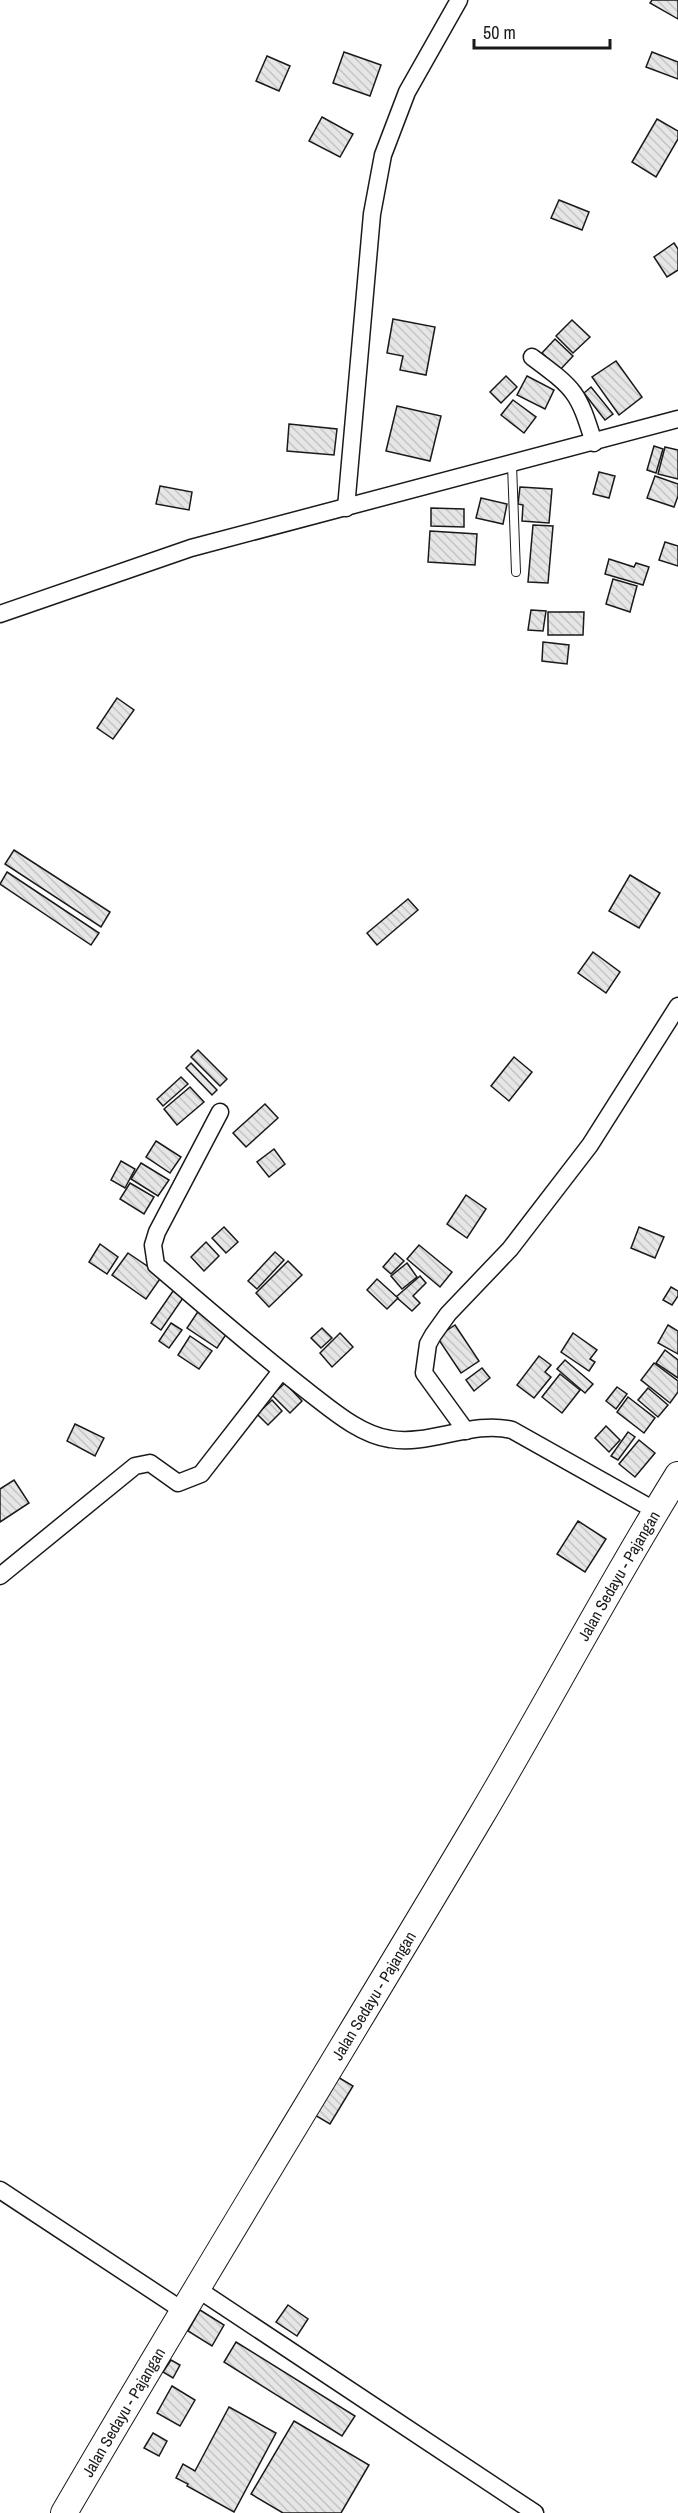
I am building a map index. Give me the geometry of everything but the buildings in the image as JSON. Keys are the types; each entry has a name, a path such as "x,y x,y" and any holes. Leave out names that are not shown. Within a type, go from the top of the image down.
{"main road":[{"name":"Jalan Sedayu - Pajangan","path":"64,2513 182,2310 519,1753 678,1475"}],"street":[{"path":"346,508 372,214 384,155 407,92 459,0"},
{"path":"532,357 568,384 577,395 594,443"},
{"path":"0,615 191,548 512,465 678,419"},
{"path":"466,1431 424,1373 428,1344 448,1314 510,1249 590,1145 678,1006"},
{"path":"220,1112 157,1232 153,1256 156,1265 281,1371 361,1429 388,1439 410,1441 466,1431 505,1428 520,1433 656,1511"},
{"path":"0,1576 135,1466 150,1463 178,1483 201,1474 281,1371"},
{"path":"0,2190 182,2310"},
{"path":"196,2288 535,2513"}],"lane":[{"path":"512,465 516,572"}]}
